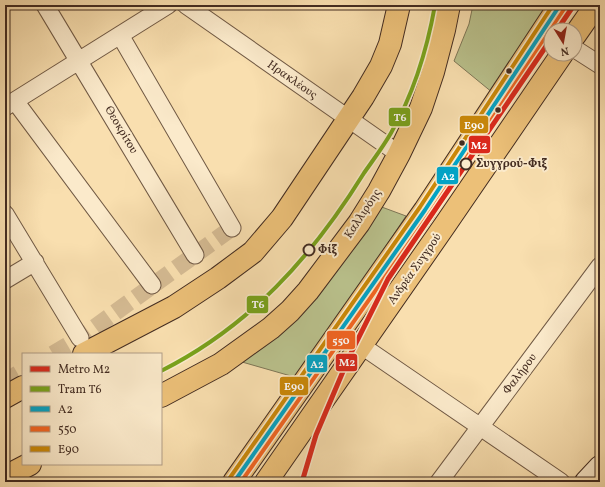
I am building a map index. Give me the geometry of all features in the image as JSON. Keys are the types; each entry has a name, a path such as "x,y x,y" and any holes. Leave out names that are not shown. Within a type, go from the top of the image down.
{"main road":[{"path":"82,346 174,307 218,278 253,252 282,218 349,119 381,66 390,44 399,5"},
{"name":"Καλλιρόης","path":"162,395 221,364 271,328 290,311 308,291 359,223 379,191 399,154 421,108 433,72 449,5"},
{"path":"234,482 416,223 560,5"},
{"path":"583,24 596,5"},
{"name":"Ανδρέα Συγγρού","path":"266,482 362,346 557,62"},
{"path":"5,397 22,388"},
{"path":"5,477 28,465"}],"street":[{"name":"Θεοκρίτου","path":"45,5 80,60 195,255"},
{"path":"152,286 10,104 168,5"},
{"name":"Ηρακλέους","path":"186,5 399,154"},
{"path":"120,35 232,228"},
{"path":"583,54 600,65"},
{"path":"5,214 35,262 82,346"},
{"path":"5,280 35,262"},
{"name":"Φαλήρου","path":"439,482 600,266"},
{"path":"362,346 561,482"},
{"path":"586,482 600,467"}],"green space":[{"path":"473,5 549,5 493,93 454,61 469,24"},
{"path":"379,206 406,216 298,378 235,360"}],"tunnel":[{"path":"55,353 80,338 232,228"},
{"path":"5,385 22,372"}],"metro line":[{"name":"Μ2","path":"562,22 574,5"},
{"name":"Μ2","path":"302,482 316,435 350,355 388,279 543,51"}],"tram line":[{"name":"Τ6","path":"162,370 193,353 223,333 251,311 276,287 323,233 385,143 399,118 419,71 435,5"}],"transit line":[{"name":"Ε90","path":"229,479 420,207 553,5"},
{"name":"Α2","path":"234,482 425,210 560,5"},
{"name":"550","path":"241,482 430,213 565,8"}],"place":[{"name":"Συγγρού-Φιξ","path":"466,164"},
{"name":"Φίξ","path":"309,250"}]}
